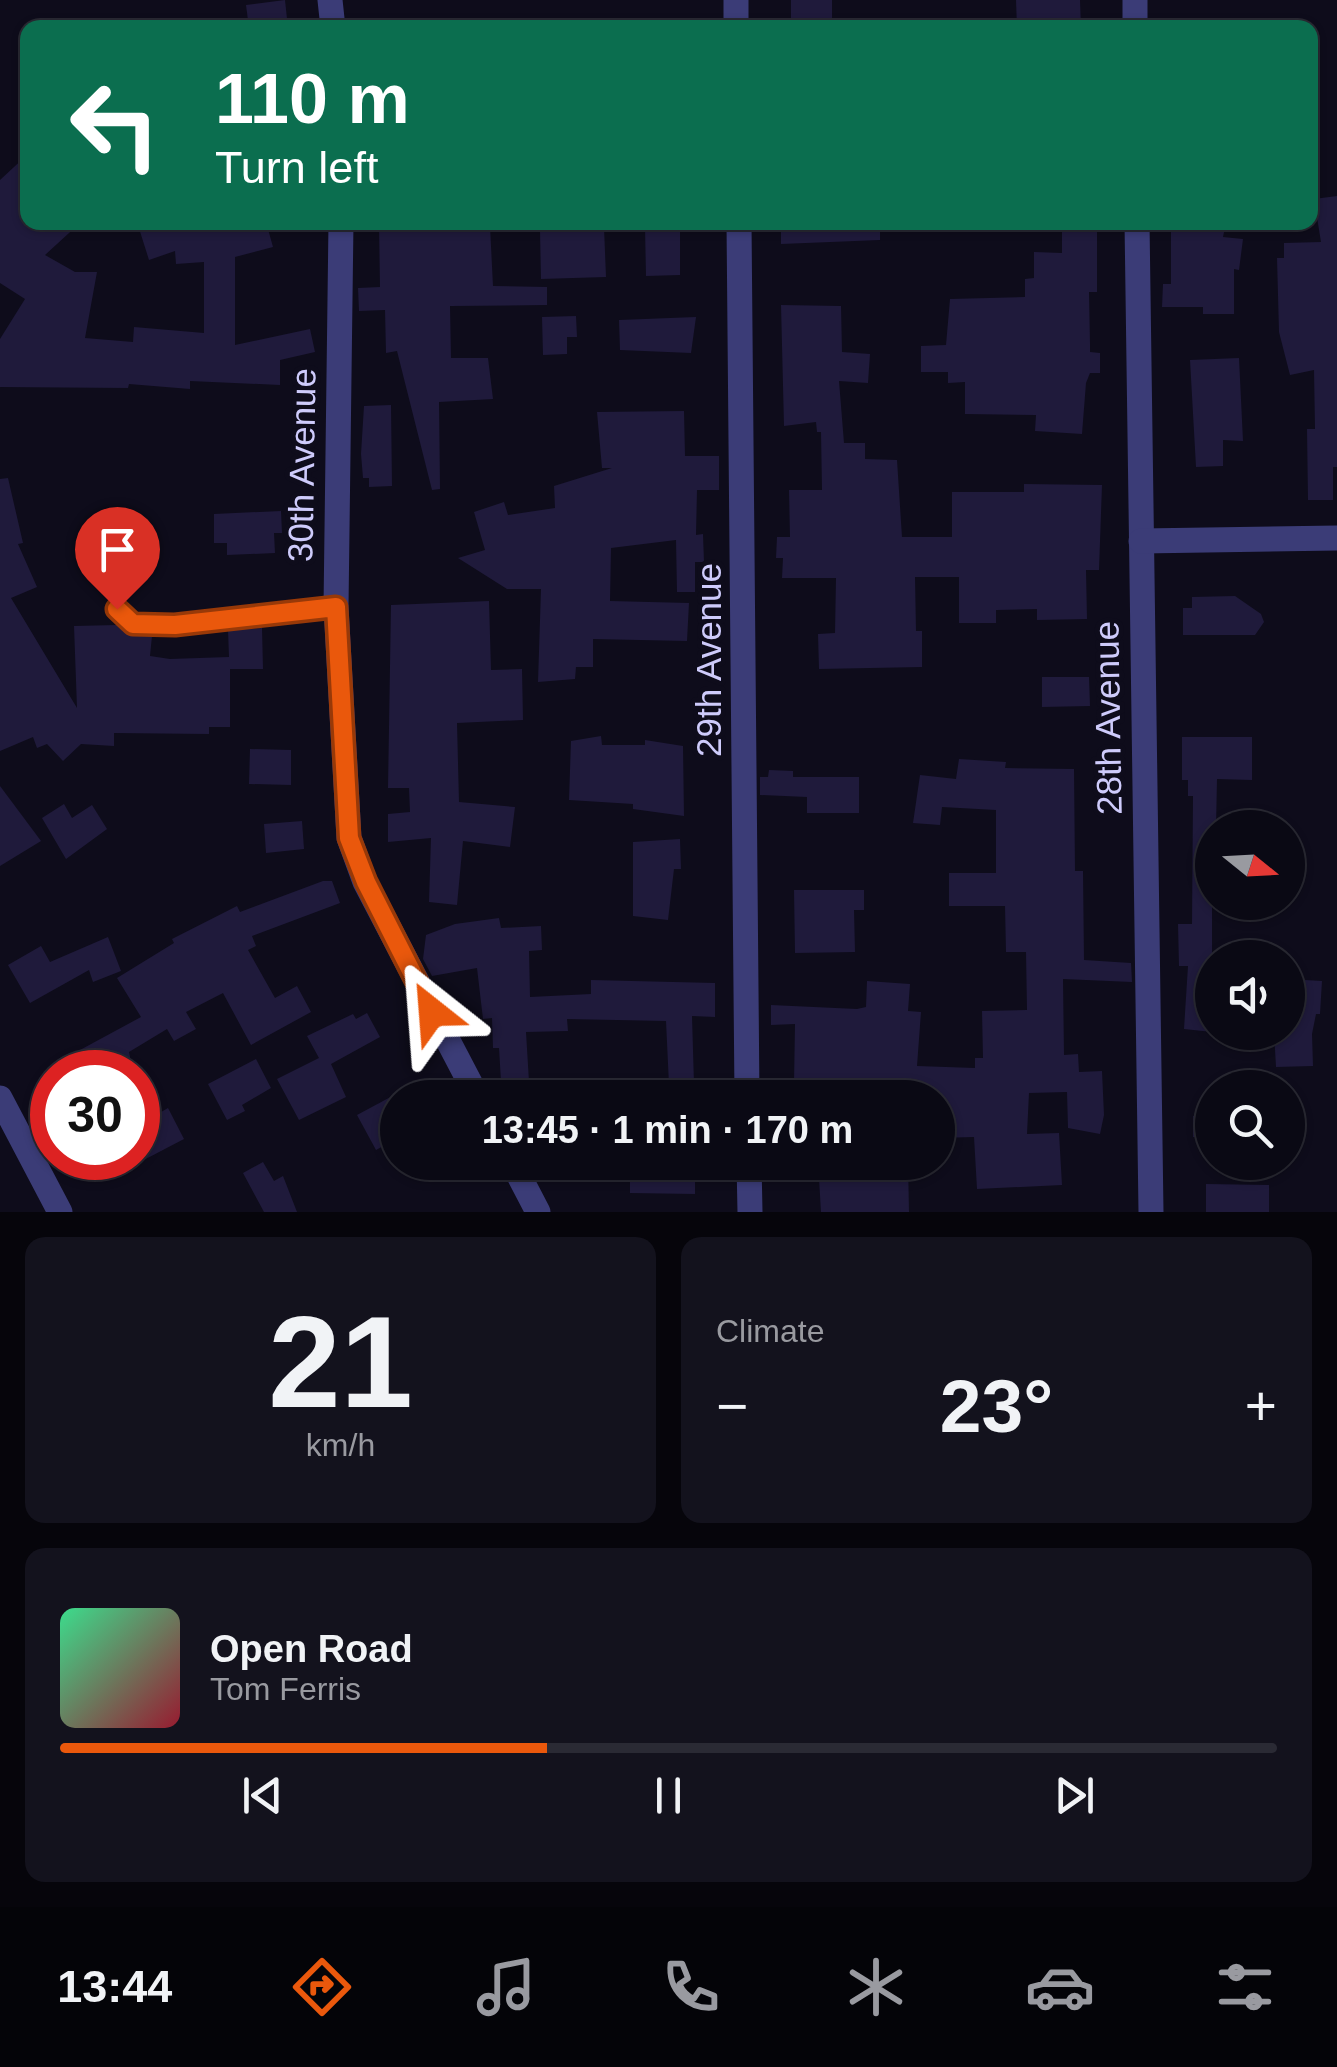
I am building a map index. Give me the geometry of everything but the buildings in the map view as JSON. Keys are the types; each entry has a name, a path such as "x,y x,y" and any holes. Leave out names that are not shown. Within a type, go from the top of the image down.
{"street":[{"name":"30th Avenue","path":"341,230 336,607 349,838 366,882 469,1080"},
{"name":"29th Avenue","path":"739,230 747,1080"},
{"name":"28th Avenue","path":"1137,230 1151,1212"},
{"path":"1141,541 1337,538"},
{"path":"0,1098 60,1212"},
{"path":"521,1180 538,1212"},
{"path":"749,1180 750,1212"}],"lane":[{"path":"124,554 117,609 133,624 175,625 336,607"}],"route":[{"path":"117,609 133,624 175,625 336,607 349,838 366,882 432,1012"}]}
